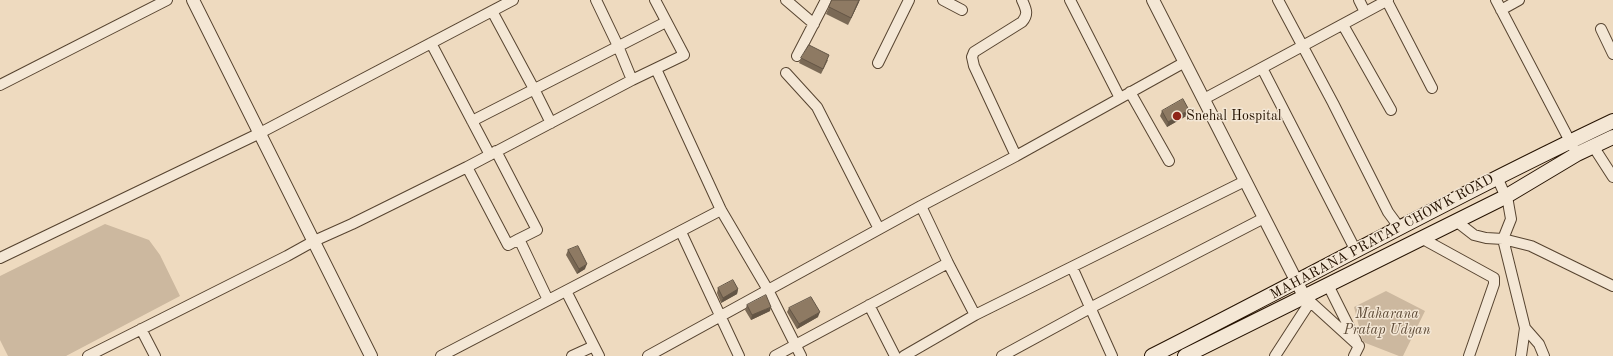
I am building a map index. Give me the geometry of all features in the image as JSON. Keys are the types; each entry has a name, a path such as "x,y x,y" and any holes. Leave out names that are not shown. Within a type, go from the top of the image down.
{"main road":[{"name":"MAHARANA PRATAP CHOWK ROAD","path":"1152,356 1297,283 1399,227 1497,177 1613,121"},
{"name":"MAHARANA PRATAP CHOWK ROAD","path":"1185,356 1307,299 1328,285 1505,196 1577,154 1613,137"}],"street":[{"path":"0,85 167,0"},
{"path":"193,0 371,356"},
{"path":"0,258 260,133 514,0"},
{"path":"596,0 632,80"},
{"path":"88,356 314,241 352,224 467,167 632,80 684,55 655,0"},
{"path":"786,0 814,24"},
{"path":"797,56 826,0"},
{"path":"878,63 908,0"},
{"path":"943,0 962,10"},
{"path":"1016,156 974,66 972,57 974,52 1026,18 1027,13 1022,0"},
{"path":"1070,0 1120,98"},
{"path":"1153,0 1297,283 1307,299 1359,346"},
{"path":"1278,0 1388,212 1399,227"},
{"path":"1358,0 1365,12"},
{"path":"1204,99 1388,0 1432,88"},
{"path":"1496,0 1577,154"},
{"path":"1501,10 1519,0"},
{"path":"492,11 551,123"},
{"path":"472,121 666,22"},
{"path":"1342,25 1391,110"},
{"path":"1601,29 1613,54"},
{"path":"431,43 472,121 493,153 538,230 508,245 467,167"},
{"path":"648,356 921,206 1016,156 1185,62"},
{"path":"1262,68 1356,251"},
{"path":"656,69 721,210 768,290 801,356"},
{"path":"786,73 817,107 879,229"},
{"path":"1130,92 1168,160"},
{"path":"1594,146 1613,177"},
{"path":"1497,177 1505,196 1511,219 1503,239 1525,328 1522,356"},
{"path":"904,356 975,315 1245,181"},
{"path":"921,206 975,315"},
{"path":"442,356 721,210"},
{"path":"1002,356 1264,218"},
{"path":"1456,221 1474,235 1486,238 1503,239 1531,246 1613,286"},
{"path":"681,232 739,356"},
{"path":"519,239 548,300"},
{"path":"1422,239 1494,278 1494,284 1469,356"},
{"path":"775,356 948,263"},
{"path":"1072,267 1112,356"},
{"path":"1328,285 1359,346"},
{"path":"566,291 599,356"},
{"path":"1275,356 1307,299"},
{"path":"869,305 896,356"},
{"path":"1525,328 1539,344 1544,356"},
{"path":"141,329 155,356"},
{"path":"572,356 594,346"},
{"path":"1354,356 1359,346"}],"green space":[{"path":"105,224 149,240 160,255 180,296 66,356 8,356 0,340 0,276"},
{"name":"Maharana Pratap Udyan","path":"1386,291 1425,311 1403,356 1399,356 1363,342 1354,307"}],"building":[{"path":"832,0 859,0 851,18 829,7"},
{"path":"809,45 829,55 823,69 801,58"},
{"path":"1183,99 1189,110 1168,122 1162,111"},
{"path":"578,246 587,264 579,269 568,250"},
{"path":"733,280 738,289 723,298 718,288"},
{"path":"766,295 771,307 752,315 747,305"},
{"path":"811,297 820,312 799,324 789,308"}],"place":[{"name":"Snehal Hospital","path":"1177,116"}]}
